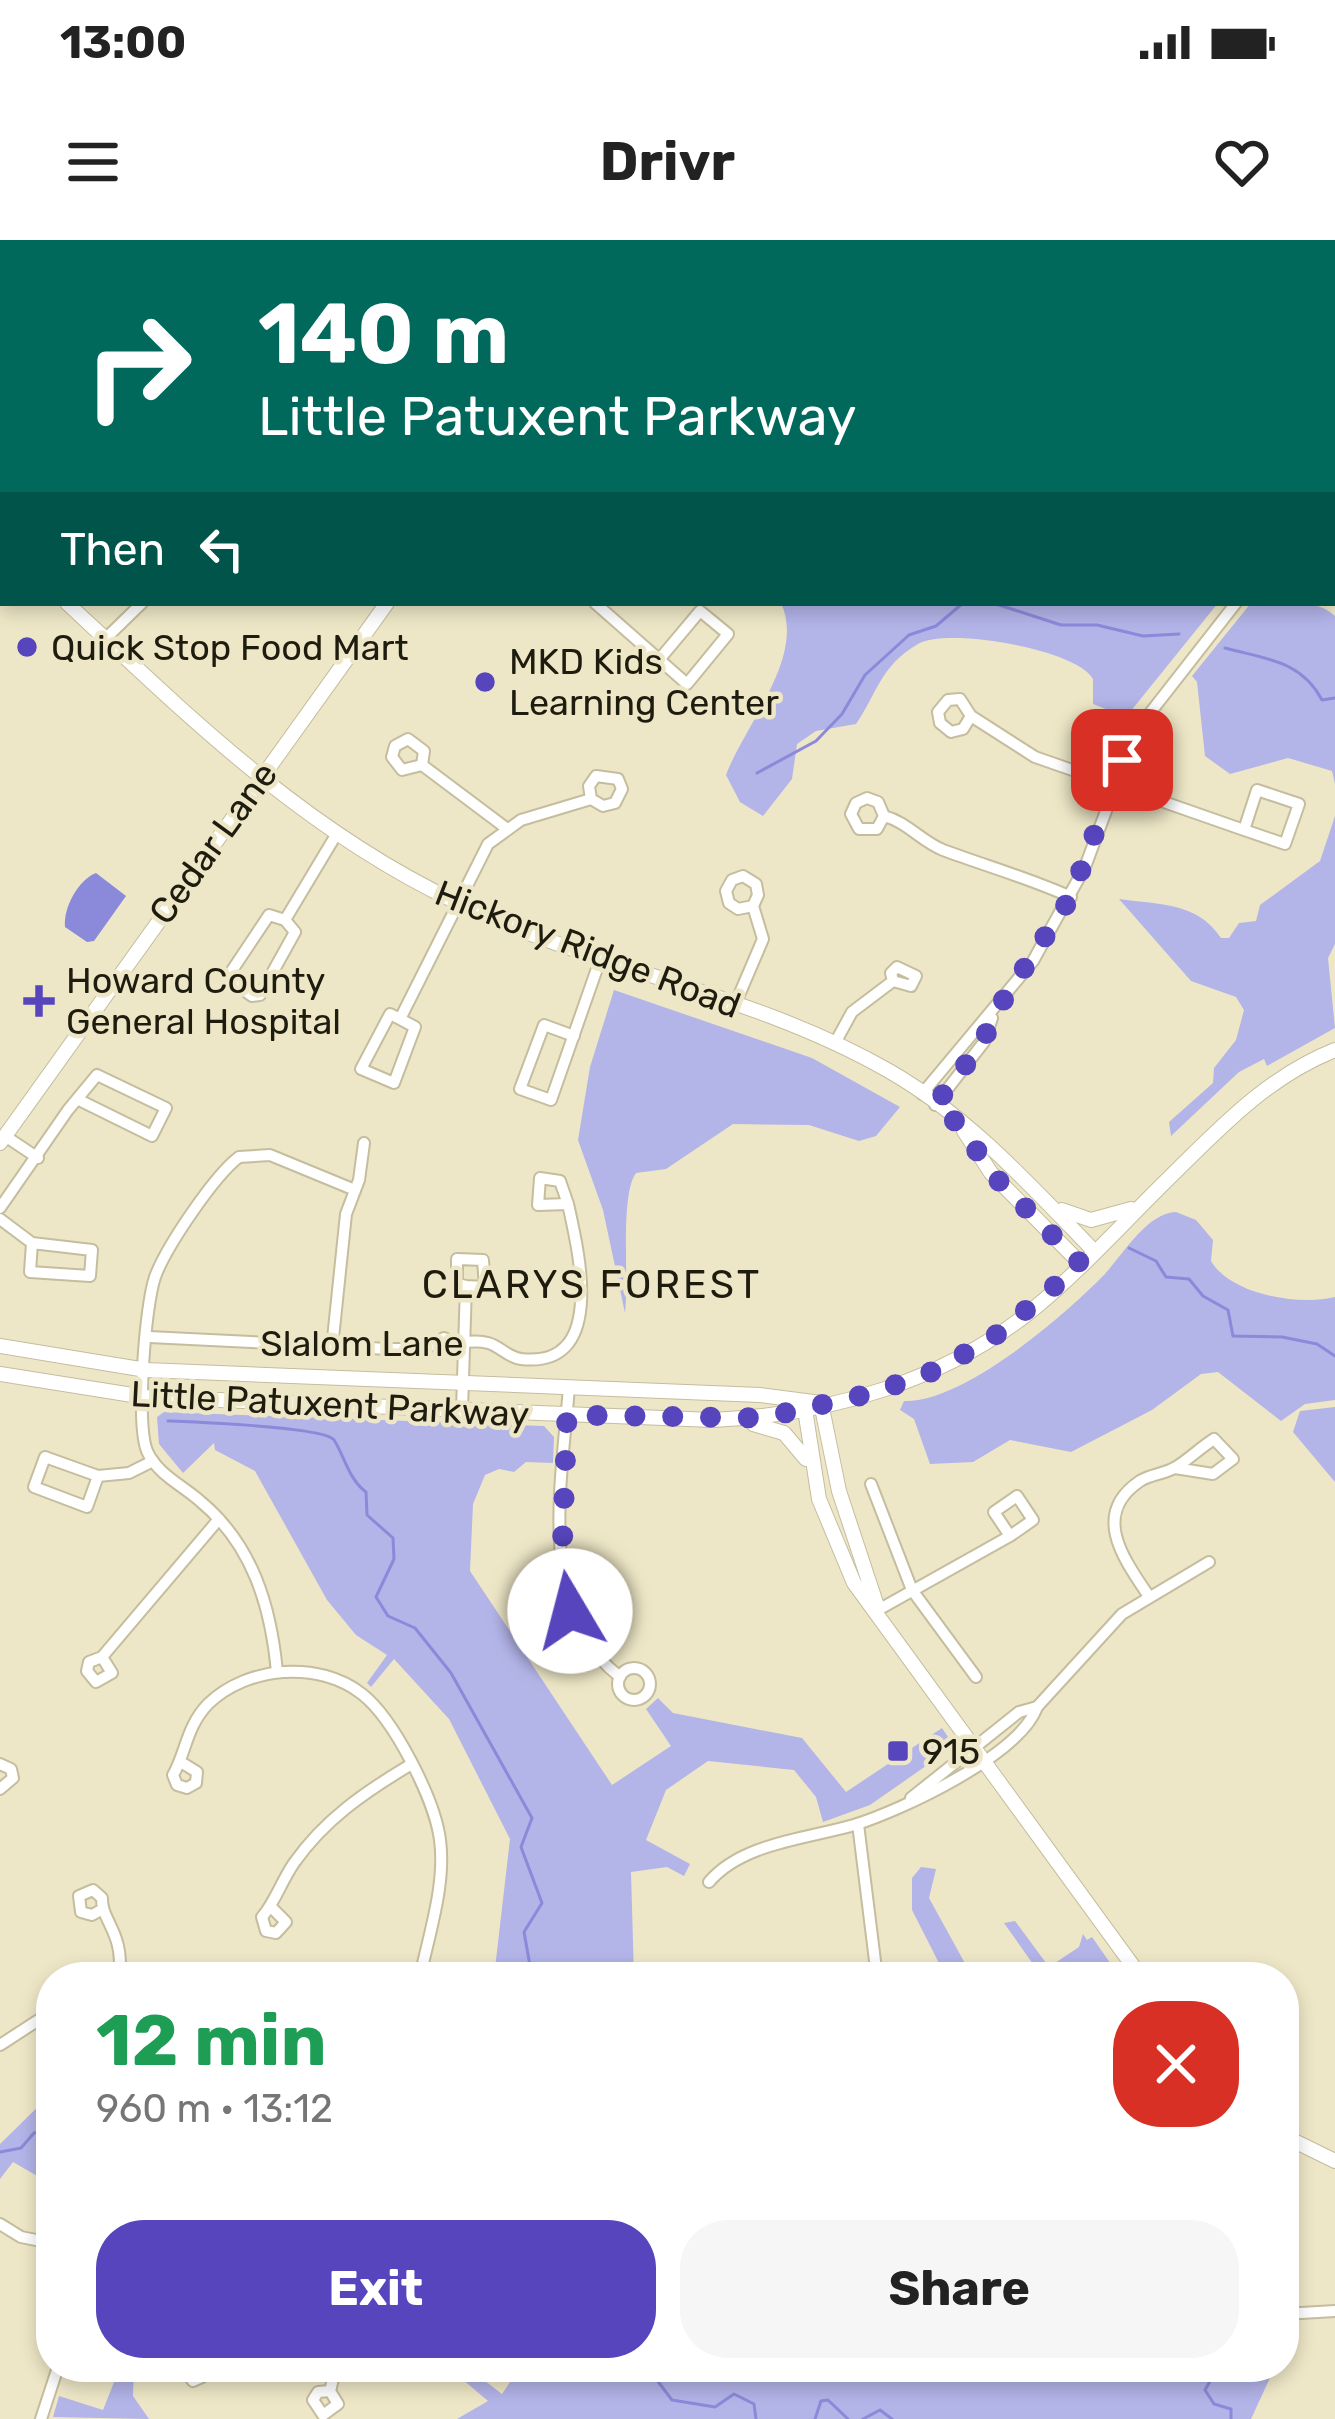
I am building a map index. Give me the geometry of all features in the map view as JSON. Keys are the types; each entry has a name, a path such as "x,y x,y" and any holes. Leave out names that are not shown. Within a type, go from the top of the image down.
{"street":[{"name":"Hickory Ridge Road","path":"70,606 259,780 336,835 455,902 600,960 835,1043 922,1094 1038,1193 1094,1251"},
{"path":"105,639 139,606"},
{"name":"Cedar Lane","path":"3,1139 385,606"},
{"path":"598,606 658,661 686,684 728,634 700,611 658,661"},
{"path":"935,1105 983,1042 993,1016 1071,897 1143,719 1234,606"},
{"path":"971,716 1035,758 1244,830 1286,844 1299,804 1257,790 1244,830"},
{"path":"422,766 506,828"},
{"path":"400,1019 479,855 506,828 591,799"},
{"path":"884,816 938,848 1006,868 1071,897"},
{"path":"286,920 336,835"},
{"path":"734,1006 763,939 752,906"},
{"path":"269,915 286,920 295,932 260,995 252,996 226,978 269,915"},
{"path":"574,1036 544,1024 520,1089 551,1100 574,1036 600,960"},
{"path":"835,1043 852,1012 893,981"},
{"path":"390,1014 400,1019 415,1027 394,1083 361,1069 390,1014"},
{"path":"922,1094 968,1035 993,1016"},
{"name":"Little Patuxent Parkway","path":"0,1374 145,1397 713,1420 872,1393 960,1359 1025,1315 1251,1100 1335,1050"},
{"path":"0,1208 77,1099 97,1075 166,1108 152,1136 77,1099"},
{"name":"Hickory Ridge Road","path":"961,1126 991,1173 1081,1264"},
{"path":"3,1139 38,1158"},
{"path":"332,1348 346,1214 364,1143"},
{"path":"277,1672 260,1583 220,1519 154,1461 144,1437 148,1337 159,1268 239,1157 269,1155 355,1190"},
{"path":"1038,1193 1068,1214 1091,1220 1142,1204"},
{"name":"Slalom Lane","path":"148,1337 332,1348 424,1348 444,1338 464,1346 488,1343 512,1357 553,1354 572,1340 582,1310 568,1204"},
{"path":"0,1219 32,1244 92,1250 90,1276 30,1272 32,1244"},
{"path":"462,1410 466,1286"},
{"name":"Little Patuxent Parkway","path":"0,1346 146,1370 569,1387 804,1404"},
{"path":"569,1387 566,1593 579,1630 620,1677"},
{"path":"821,1403 838,1492 878,1610"},
{"path":"804,1404 813,1475"},
{"path":"713,1420 784,1433 803,1452 839,1555 1131,1962"},
{"path":"1148,1594 1117,1546 1115,1511 1145,1477 1175,1468 1214,1439 1233,1459 1213,1474 1175,1468"},
{"path":"98,1476 87,1507 34,1487 45,1457 98,1476 130,1473 154,1461"},
{"path":"871,1484 912,1590 976,1678"},
{"path":"102,1657 220,1519"},
{"path":"878,1610 1010,1536"},
{"path":"911,1798 934,1794 1030,1726 1036,1707 1112,1623 1148,1594 1209,1562"},
{"path":"184,1764 184,1740 211,1702 241,1682 277,1672 308,1673 356,1690 377,1708 434,1813 441,1846 422,1962"},
{"path":"710,1882 741,1856 858,1824 911,1798 976,1743 1019,1712 1036,1707"},
{"path":"0,1763 10,1769 13,1778 0,1789"},
{"path":"273,1909 290,1869 320,1830 352,1802 410,1765"},
{"path":"858,1824 875,1962"},
{"path":"101,1910 118,1935 118,1962"},
{"path":"0,2045 36,2022"},
{"path":"1299,2143 1335,2161"},
{"path":"0,2224 36,2239"},
{"path":"1299,2313 1335,2311"},
{"path":"40,2419 53,2382"},
{"path":"330,2390 332,2382"}],"shaded area":[{"path":"782,606 1216,606 1126,717 1093,704 1093,679 1063,658 982,640 933,639 918,644 887,671 856,724 816,731 797,744 792,779 763,816 740,802 726,775 780,668 787,624"},
{"path":"1249,606 1317,606 1335,616 1335,784 1332,771 1288,758 1230,774 1205,756 1197,682 1192,676"},
{"path":"1335,816 1335,944 1328,958 1335,1028 1267,1066 1264,1059 1239,1072 1171,1136 1169,1122 1213,1083 1214,1068 1236,1040 1244,1010 1236,997 1191,981 1119,899 1189,911 1221,938 1229,938 1239,923 1256,921 1260,905 1320,861"},
{"path":"96,873 126,896 94,941 87,942 65,927 65,920 78,888"},
{"path":"614,990 812,1058 900,1107 876,1136 859,1141 809,1125 733,1124 666,1169 636,1173 628,1199 625,1313 603,1210 578,1140 590,1067"},
{"path":"1176,1212 1196,1220 1213,1240 1211,1261 1234,1282 1285,1299 1335,1297 1335,1400 1305,1404 1281,1421 1218,1372 1201,1374 1152,1410 1071,1452 1010,1440 973,1462 930,1464 914,1419 900,1410 904,1401 953,1389 1008,1356 1082,1296 1144,1228"},
{"path":"1335,1407 1335,1482 1293,1432 1300,1411"},
{"path":"164,1412 544,1426 554,1437 553,1463 526,1462 514,1472 499,1469 485,1475 473,1504 470,1571 612,1785 671,1746 646,1709 658,1698 673,1713 802,1738 846,1792 942,1728 948,1737 946,1752 870,1805 823,1822 816,1797 794,1770 708,1761 666,1790 646,1840 690,1864 684,1876 667,1867 631,1872 634,1962 496,1962 510,1839 449,1719 394,1659 371,1687 367,1683 387,1655 356,1635 327,1600 255,1471 215,1450 214,1443 183,1473 159,1444 157,1417"},
{"path":"921,1867 936,1869 929,1898 964,1962 938,1962 912,1910 912,1878"},
{"path":"1015,1921 1045,1962 1032,1962 1004,1923"},
{"path":"1083,1934 1087,1940 1092,1937 1110,1962 1056,1962 1079,1947"},
{"path":"36,2109 36,2175 13,2162 0,2179 0,2144"},
{"path":"114,2382 133,2382 133,2396 149,2419 53,2417 59,2396 103,2410"},
{"path":"466,2382 486,2382 502,2394 510,2382 1268,2382 1251,2419 457,2419 488,2401"}],"waterway":[{"path":"757,773 816,741 842,714 865,675 909,635 936,626 959,606"},
{"path":"1002,606 1061,625 1097,625 1143,636 1179,634"},
{"path":"1225,648 1281,663 1304,677 1322,700 1335,698"},
{"path":"1129,1248 1156,1261 1166,1277 1189,1279 1203,1296 1228,1310 1233,1336 1282,1337 1317,1344 1335,1356"},
{"path":"168,1421 284,1429 334,1440 366,1492 367,1515 393,1538 394,1559 376,1597 388,1616 415,1628 451,1673 532,1818 521,1847 542,1903 524,1932 529,1962"},
{"path":"0,2152 21,2148 36,2133"},
{"path":"658,2382 672,2400 715,2407 734,2394 754,2404 756,2419"},
{"path":"1210,2382 1205,2390 1214,2404 1231,2409 1231,2419"},
{"path":"815,2419 821,2401 828,2400 848,2419"},
{"path":"863,2419 880,2410 892,2419"}],"place":[{"name":"Quick Stop Food Mart","path":"27,647"},
{"name":"MKD Kids Learning Center","path":"485,682"},
{"name":"Howard County General Hospital","path":"39,1001"},
{"name":"915","path":"898,1751"}],"district":[{"name":"CLARYS FOREST","path":"592,1285"}],"route":[{"path":"570,1611 562,1556 567,1415 763,1418 872,1393 960,1359 1037,1306 1081,1264 991,1173 961,1126 935,1105 983,1042 993,1016 1071,897 1122,760"}]}
